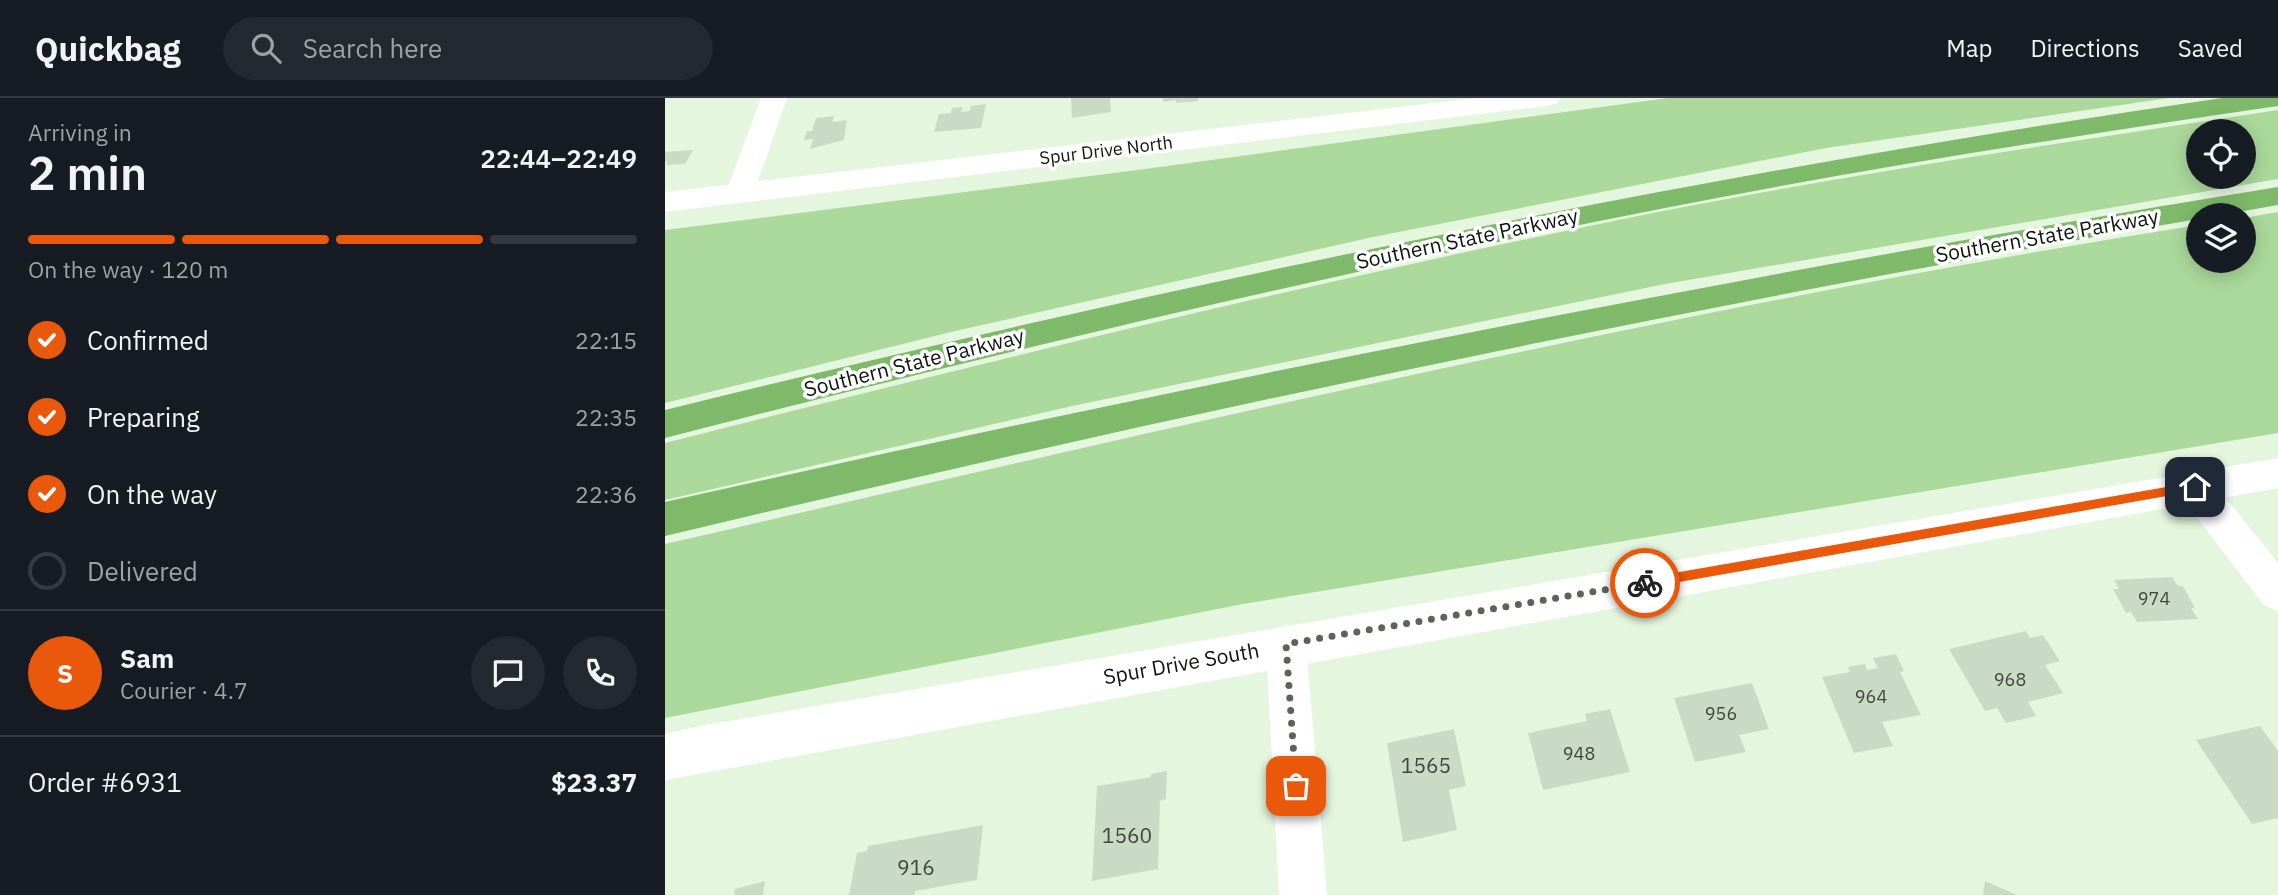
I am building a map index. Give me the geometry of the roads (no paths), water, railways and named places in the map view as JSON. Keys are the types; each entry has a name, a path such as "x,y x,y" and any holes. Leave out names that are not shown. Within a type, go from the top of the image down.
{"highway":[{"name":"Southern State Parkway","path":"665,424 934,357 1426,244 1899,154 2278,98"},
{"name":"Southern State Parkway","path":"665,519 1163,407 1542,328 1821,275 2278,196"}],"street":[{"path":"740,192 774,98"},
{"name":"Spur Drive North","path":"665,202 1547,98"},
{"name":"Spur Drive South","path":"665,757 1286,644 2278,473"},
{"path":"2195,487 2278,593"},
{"path":"1286,644 1303,895"}]}
